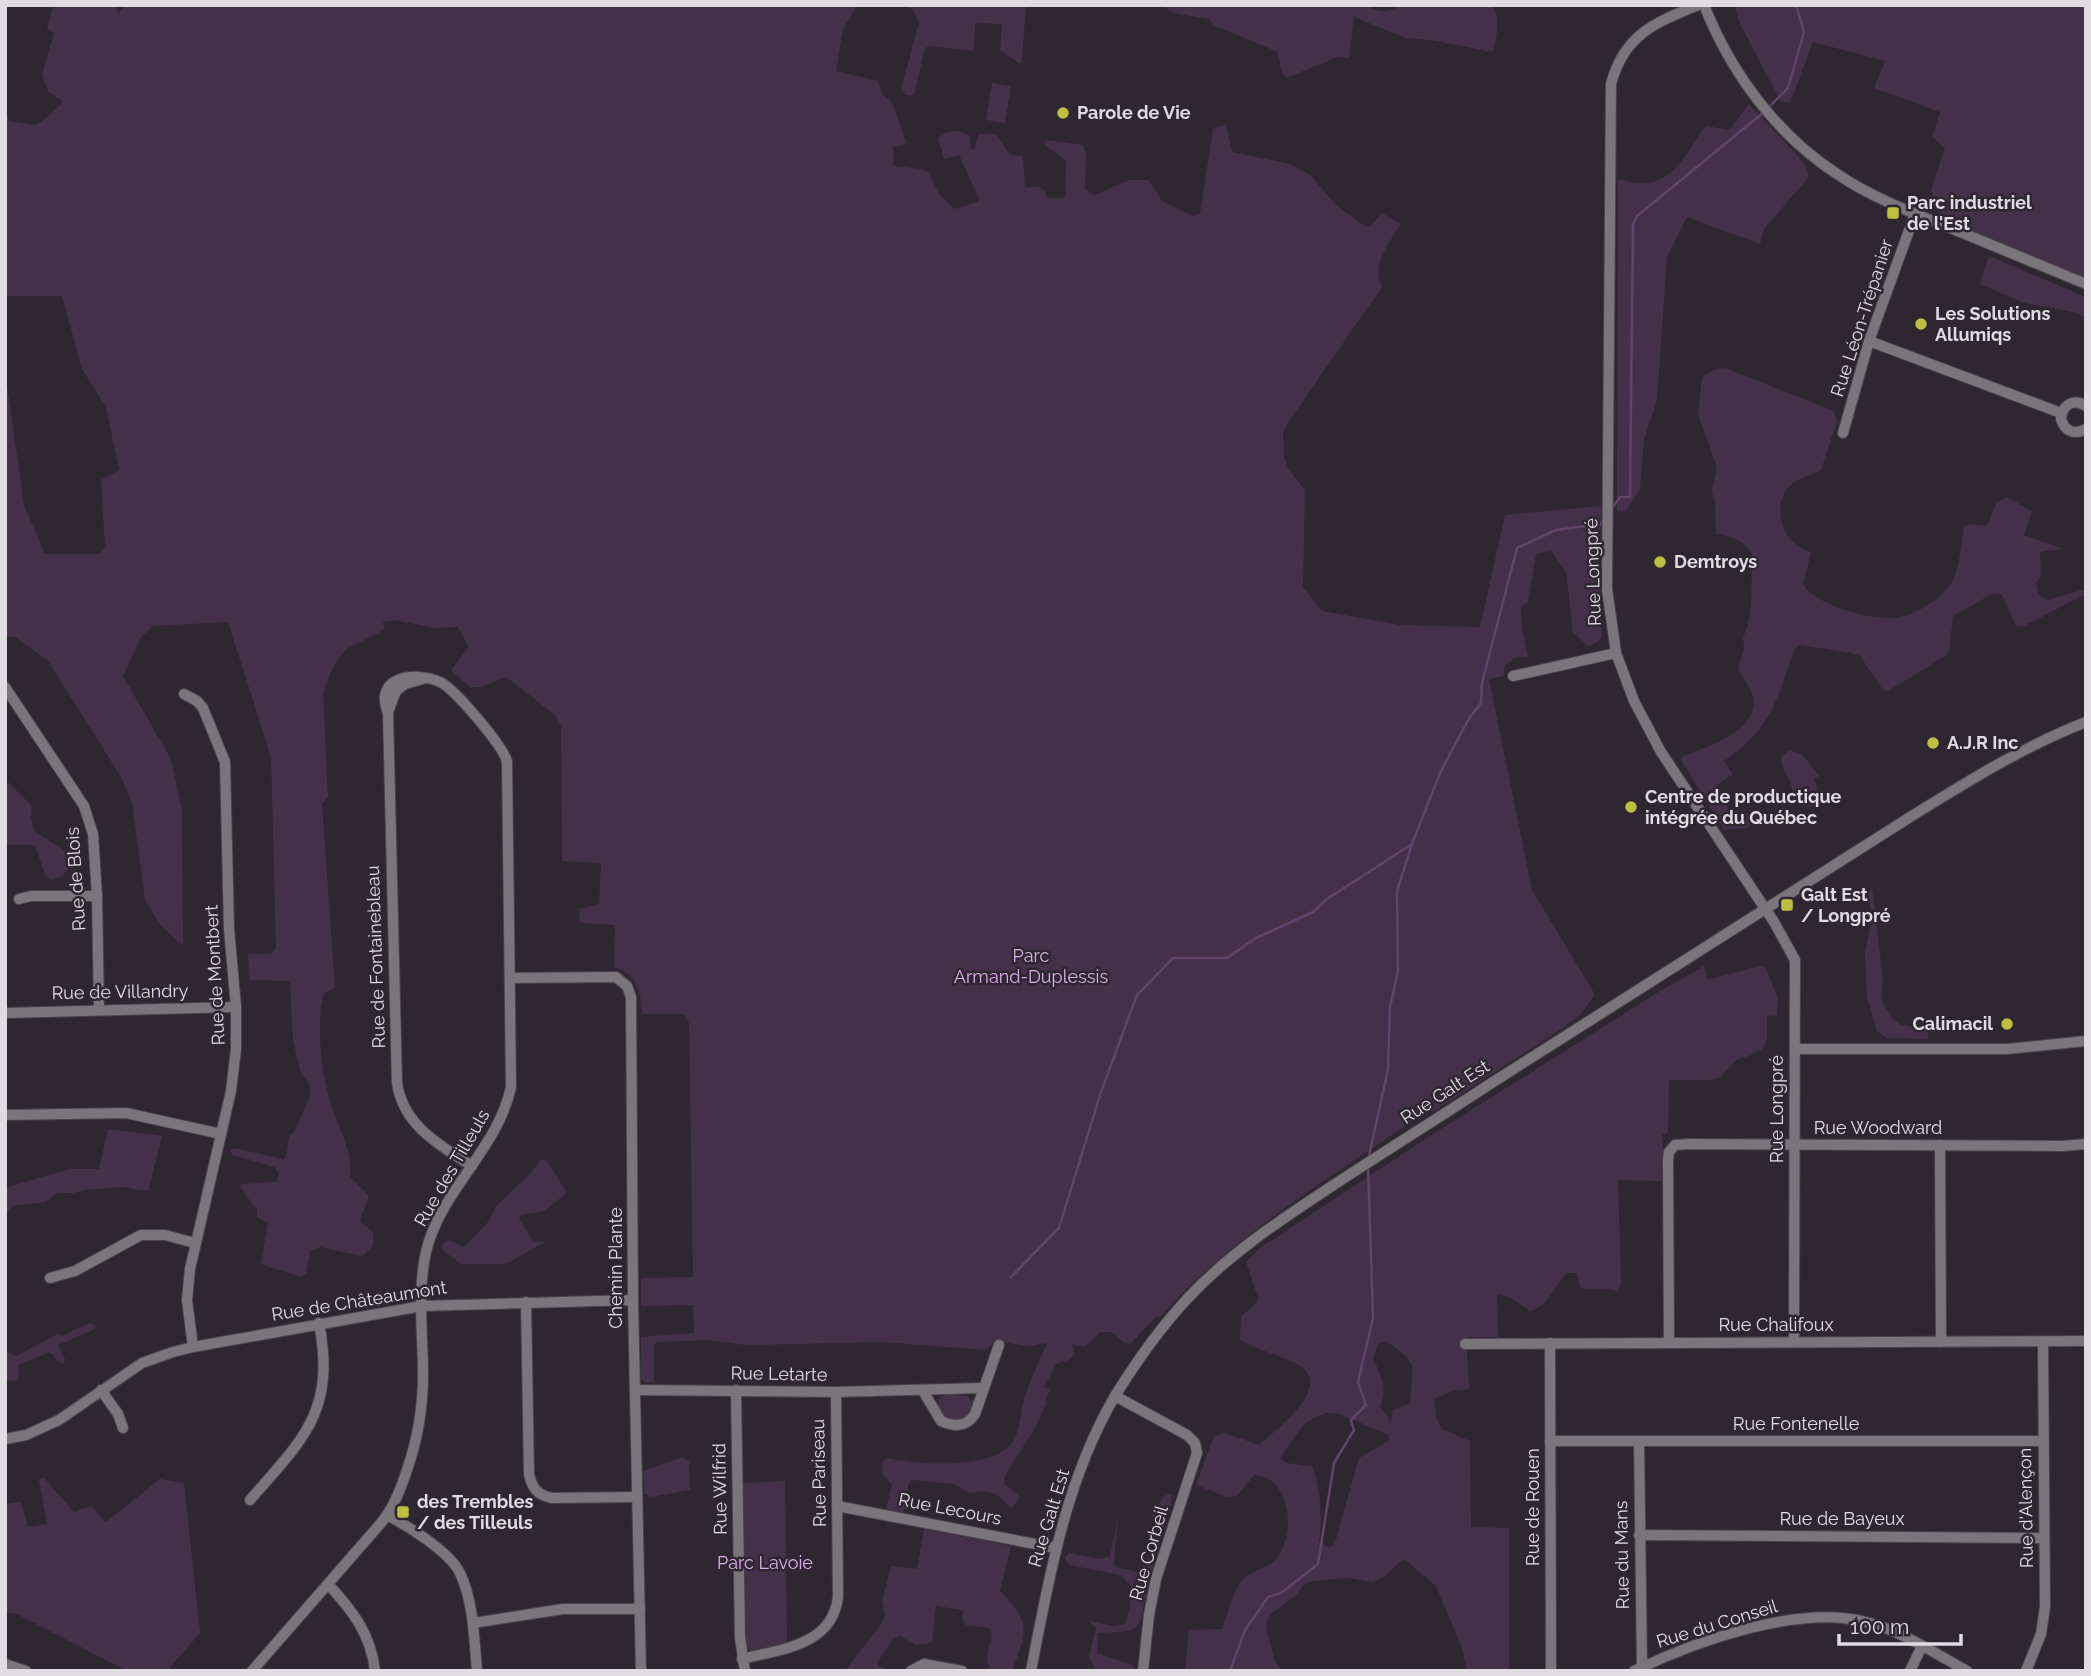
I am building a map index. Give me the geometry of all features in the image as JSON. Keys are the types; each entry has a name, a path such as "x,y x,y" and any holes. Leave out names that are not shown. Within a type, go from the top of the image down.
{"street":[{"name":"Rue Longpré","path":"1698,5 1642,32 1625,50 1611,84 1607,589 1616,653 1634,701 1661,752 1788,944 1795,960 1794,1342"},
{"path":"1704,5 1740,76 1778,124 1804,149 1837,174 1915,214 2086,284"},
{"name":"Rue Léon-Trépanier","path":"1843,433 1869,341 1915,214"},
{"path":"1869,341 2061,413"},
{"path":"2061,413 2069,404 2076,402 2086,406"},
{"path":"2061,413 2063,425 2067,430 2080,432 2086,429"},
{"path":"1513,676 1616,653"},
{"name":"Rue de Fontainebleau","path":"472,1166 426,1135 405,1110 399,1096 388,713 396,691 405,684 423,679 442,682 505,752"},
{"name":"Rue de Blois","path":"5,687 85,806 93,834 99,1010"},
{"name":"Rue de Montbert","path":"184,694 203,708 225,762 229,929 236,1007 234,1073 195,1243 187,1300 193,1347"},
{"name":"Rue Galt Est","path":"1031,1671 1056,1548 1084,1462 1115,1396 1146,1349 1183,1304 1212,1275 1261,1233 1567,1035 1987,770 2048,738 2086,722"},
{"name":"Rue des Tilleuls","path":"252,1671 387,1515 405,1475 419,1429 423,1378 423,1266 430,1238 503,1116 512,1087 509,785 505,752"},
{"path":"19,900 31,896 97,896"},
{"name":"Chemin Plante","path":"511,978 616,977 627,986 631,1006 633,1300 641,1671"},
{"name":"Rue de Villandry","path":"5,1013 236,1007"},
{"path":"1795,1049 2007,1049 2086,1041"},
{"path":"5,1115 126,1113 221,1134"},
{"name":"Rue Woodward","path":"1669,1343 1668,1160 1671,1148 1689,1144 2086,1144"},
{"path":"1940,1145 1941,1342"},
{"path":"50,1278 75,1271 141,1236 165,1235 195,1243"},
{"name":"Rue de Châteaumont","path":"5,1439 26,1434 59,1420 142,1363 193,1347 422,1306 633,1300"},
{"path":"526,1302 529,1474 533,1487 542,1496 552,1498 637,1497"},
{"path":"250,1500 297,1445 313,1421 322,1378 318,1323"},
{"name":"Rue Chalifoux","path":"1465,1344 2086,1341"},
{"name":"Rue d'Alençon","path":"2026,1671 2044,1621 2043,1342"},
{"name":"Rue de Rouen","path":"1550,1343 1551,1671"},
{"path":"923,1391 941,1422 954,1426 967,1423 972,1419 999,1345"},
{"name":"Rue Letarte","path":"635,1390 836,1392 982,1388"},
{"path":"101,1390 118,1414 123,1428"},
{"name":"Rue Wilfrid","path":"736,1390 744,1665"},
{"name":"Rue Pariseau","path":"744,1665 820,1635 835,1613 838,1597 836,1392"},
{"name":"Rue Corbeil","path":"1115,1396 1187,1435 1197,1447 1195,1462 1156,1579 1143,1671"},
{"name":"Rue Fontenelle","path":"1550,1441 2043,1441"},
{"name":"Rue du Mans","path":"1638,1669 1639,1441"},
{"name":"Rue Lecours","path":"837,1506 1056,1548"},
{"path":"387,1515 450,1558 460,1571 473,1623 477,1671"},
{"name":"Rue de Bayeux","path":"1639,1535 2045,1538"},
{"path":"328,1584 353,1611 363,1627 375,1671"},
{"path":"473,1623 563,1609 640,1609"},
{"name":"Rue du Conseil","path":"1638,1669 1726,1636 1776,1623 1812,1617 1841,1617 1869,1622 1922,1646 1967,1671"},
{"path":"1910,1671 1922,1646"},
{"path":"5,1664 26,1671"},
{"path":"911,1671 924,1664 962,1671"}],"green space":[{"name":"Parc Armand-Duplessis","path":"59,5 115,5 118,13 126,5 857,5 843,29 836,71 878,81 882,94 892,102 906,142 902,146 893,146 894,166 928,172 940,195 954,209 979,199 959,155 944,159 938,138 954,131 970,136 971,149 974,150 979,134 996,134 1010,155 1023,156 1025,188 1038,186 1045,191 1047,198 1065,198 1066,161 1044,144 1046,140 1083,145 1086,153 1085,190 1094,195 1129,180 1149,180 1162,201 1193,216 1200,214 1213,129 1226,124 1232,152 1290,164 1310,175 1336,205 1366,227 1382,213 1401,224 1380,262 1378,270 1382,287 1287,424 1283,434 1284,457 1289,470 1305,490 1303,587 1322,611 1400,625 1480,627 1505,515 1601,506 1599,585 1602,636 1598,642 1588,646 1573,632 1566,572 1551,551 1536,554 1528,602 1521,606 1528,657 1514,658 1504,667 1504,676 1489,679 1532,890 1594,996 1580,1015 1560,1030 1436,1110 1418,1117 1283,1209 1219,1259 1130,1344 1124,1343 1112,1332 1100,1332 1085,1347 1072,1344 1075,1354 1069,1360 1057,1363 1044,1387 1050,1390 1034,1430 1005,1475 1004,1483 1020,1497 1012,1508 996,1494 984,1491 969,1493 954,1484 912,1480 909,1482 904,1513 886,1509 892,1484 882,1474 883,1461 887,1458 934,1464 970,1462 1001,1452 1011,1444 1018,1430 1028,1388 1047,1343 1029,1346 995,1341 986,1350 882,1342 745,1345 708,1340 657,1342 654,1346 654,1382 646,1383 641,1380 641,1337 694,1333 693,1305 641,1306 641,1278 693,1277 689,1023 684,1014 642,1014 637,985 628,974 614,967 615,925 580,923 579,909 599,904 601,863 562,861 561,726 555,715 506,677 481,687 470,687 451,670 469,647 458,627 435,628 395,620 383,622 384,630 346,649 333,667 323,692 328,797 322,804 335,988 324,993 321,1005 321,1052 329,1098 348,1151 350,1177 369,1196 360,1221 373,1232 373,1246 362,1256 320,1247 310,1251 306,1274 301,1277 261,1264 268,1222 257,1218 257,1210 240,1187 243,1184 277,1182 279,1173 274,1167 232,1155 230,1150 234,1148 283,1159 286,1157 289,1136 294,1132 310,1096 309,1083 301,1074 293,1040 290,981 249,980 248,954 270,954 276,949 271,757 228,622 153,626 141,637 123,676 171,759 182,810 183,946 161,926 145,900 132,802 121,777 48,661 15,637 5,636 5,371 24,505 45,554 100,554 105,546 101,480 119,470 106,407 82,369 62,296 5,296 5,106 9,121 36,125 63,102 48,91 42,75 54,33 47,30 52,9"},
{"path":"904,5 1026,5 1022,61 1020,64 1000,50 1002,24 975,23 974,51 930,46 925,48 914,95 906,95 901,89 919,22 912,9"},
{"path":"1163,5 1366,5 1384,11 1401,5 1492,5 1497,16 1497,28 1492,52 1406,38 1354,17 1349,58 1338,57 1286,78 1281,70 1278,52 1213,25 1209,19 1173,13"},
{"path":"1735,5 2086,5 2086,278 1943,220 1931,190 1945,148 1932,137 1940,112 1874,88 1885,61 1813,42 1790,103 1781,102 1739,22"},
{"path":"992,83 1011,86 1005,123 986,120"},
{"path":"1749,104 1800,158 1809,177 1764,229 1760,244 1687,217 1667,257 1657,400 1644,439 1640,490 1626,511 1617,512 1618,179 1643,183 1657,181 1666,176 1674,170 1706,126 1729,130"},
{"path":"1989,256 2086,297 2086,318 2073,312 2024,303 1980,284"},
{"path":"1725,368 1834,411 1837,421 1821,470 1791,485 1782,498 1780,513 1787,535 1796,545 1811,553 1803,584 1820,599 1848,611 1878,617 1901,617 1923,608 1938,598 1953,580 1964,527 1970,524 1985,526 1996,503 2007,497 2032,511 2024,535 2063,549 2040,552 2041,577 2036,582 2038,594 2047,600 2086,589 2086,594 2024,626 2016,626 2002,595 1994,593 1953,616 1949,651 1945,656 1888,691 1883,690 1860,656 1799,645 1794,650 1777,699 1762,726 1724,761 1733,774 1717,785 1717,789 1734,817 1748,813 1754,815 1752,825 1724,830 1681,760 1682,757 1718,742 1742,727 1750,717 1753,706 1752,693 1738,669 1744,648 1743,637 1749,620 1752,555 1746,546 1737,540 1716,534 1712,491 1717,467 1698,415 1702,377 1713,370"},
{"path":"1789,750 1802,754 1819,776 1813,779 1817,786 1816,805 1810,807 1795,800 1790,781 1782,766 1781,757"},
{"path":"8,782 32,806 34,831 68,853 70,867 62,876 51,880 45,875 35,845 5,845 5,786"},
{"path":"1872,887 1883,979 1881,998 1892,1018 1901,1025 1929,1029 1928,1039 1887,1038 1877,1031 1867,997 1865,954 1872,918 1868,893"},
{"path":"1704,966 1708,980 1760,966 1766,968 1778,999 1777,1016 1767,1015 1767,1039 1762,1049 1737,1059 1720,1078 1669,1080 1668,1132 1662,1135 1661,1181 1618,1180 1621,1283 1618,1292 1580,1287 1577,1273 1567,1273 1547,1300 1530,1311 1511,1298 1497,1294 1498,1337 1469,1337 1463,1340 1463,1347 1467,1351 1469,1389 1452,1391 1434,1399 1436,1417 1442,1429 1470,1441 1471,1527 1509,1528 1509,1671 1467,1671 1462,1648 1436,1586 1404,1559 1373,1582 1347,1578 1304,1584 1296,1595 1271,1614 1266,1623 1267,1632 1275,1661 1282,1671 1185,1671 1189,1630 1222,1629 1240,1583 1276,1559 1283,1547 1288,1526 1283,1495 1267,1478 1255,1474 1237,1496 1227,1497 1196,1485 1214,1436 1225,1433 1259,1445 1300,1406 1310,1382 1307,1372 1295,1363 1240,1340 1241,1316 1257,1303 1258,1298 1246,1262 1260,1248 1433,1134","holes":["1386,1341 1406,1356 1413,1367 1410,1403 1393,1410 1391,1422 1380,1406 1383,1388 1373,1359 1378,1344","1326,1413 1340,1414 1389,1435 1389,1441 1359,1458 1335,1543 1329,1548 1319,1541 1320,1503 1312,1466 1286,1463 1281,1459 1305,1424"]},
{"path":"108,1129 162,1136 148,1191 122,1187 57,1193 45,1202 12,1206 5,1216 5,1188 69,1169 99,1169"},
{"path":"541,1159 547,1161 567,1193 544,1211 521,1215 519,1219 533,1241 545,1242 508,1263 498,1264 461,1264 441,1249 443,1243 449,1240 464,1247 489,1221 496,1206 530,1174"},
{"path":"90,1323 96,1326 95,1329 58,1345 65,1359 64,1364 57,1361 51,1353 47,1353 19,1365 18,1380 5,1381 5,1351 16,1356 58,1334 61,1336"},
{"path":"949,1394 967,1396 973,1401 969,1416 965,1420 946,1420 937,1406 940,1397"},
{"path":"683,1457 689,1461 690,1490 651,1497 644,1494 643,1471"},
{"path":"44,1478 74,1512 91,1506 106,1522 160,1479 184,1483 200,1633 167,1671 127,1671 17,1614 5,1612 5,1504 21,1502 28,1527 47,1524 39,1480"},
{"name":"Parc Lavoie","path":"785,1481 787,1643 750,1652 746,1645 743,1483"},
{"path":"1166,1495 1172,1495 1171,1506 1159,1544 1155,1545 1152,1511 1156,1510"},
{"path":"1118,1518 1114,1563 1116,1567 1138,1572 1150,1556 1154,1557 1154,1565 1142,1615 1136,1627 1123,1632 1098,1633 1097,1653 1132,1665 1136,1671 1096,1671 1089,1657 1096,1627 1088,1621 1114,1626 1125,1624 1130,1607 1131,1586 1121,1575 1069,1565 1065,1558 1069,1553 1100,1559 1110,1556"},
{"path":"924,1529 1011,1546 1000,1591 1017,1611 1024,1628 1012,1671 993,1671 990,1667 988,1653 992,1634 989,1628 966,1625 962,1619 963,1610 936,1606 932,1643 916,1645 900,1636 893,1639 877,1663 890,1671 845,1671 883,1621 885,1614 882,1602 891,1566 917,1569"}],"waterway":[{"path":"1769,107 1788,88 1804,32 1796,5"},
{"path":"1612,508 1620,497 1630,497 1633,224 1637,216 1764,112"},
{"path":"1369,1156 1388,1069 1390,1007 1398,971 1397,891 1440,773 1468,720 1481,703 1482,683 1517,548 1556,530 1601,524 1604,519"},
{"path":"1011,1277 1059,1228 1101,1092 1137,995 1173,958 1227,958 1256,938 1313,912 1327,899 1412,844"},
{"path":"1230,1671 1245,1630 1268,1597 1281,1593 1318,1564 1334,1463 1354,1430 1351,1420 1366,1405 1358,1382 1373,1318 1368,1166"}],"place":[{"name":"Parole de Vie","path":"1063,113"},
{"name":"Parc industriel de l'Est","path":"1893,213"},
{"name":"Les Solutions Allumiqs","path":"1921,324"},
{"name":"Demtroys","path":"1660,562"},
{"name":"A.J.R Inc","path":"1933,743"},
{"name":"Centre de productique intégrée du Québec","path":"1631,807"},
{"name":"Galt Est / Longpré","path":"1787,905"},
{"name":"Calimacil","path":"2007,1024"},
{"name":"des Trembles / des Tilleuls","path":"403,1512"}]}
